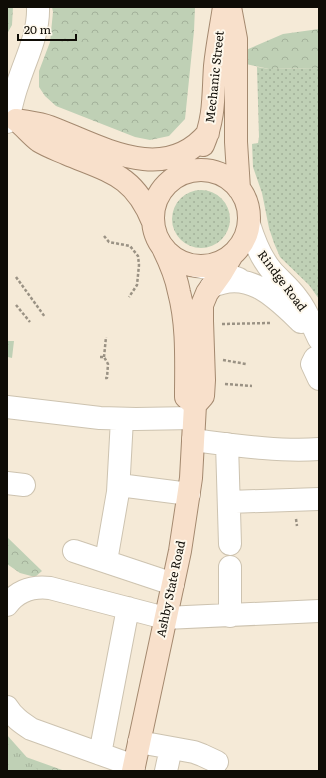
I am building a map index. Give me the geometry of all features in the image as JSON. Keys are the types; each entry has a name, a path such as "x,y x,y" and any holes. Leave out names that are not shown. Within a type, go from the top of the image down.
{"main road":[{"name":"Mechanic Street","path":"178,174 199,153 208,133 213,111 216,52 224,7"},
{"name":"Mechanic Street","path":"230,7 236,39 236,142 239,189"},
{"path":"10,118 48,126 108,151 178,174 207,171 225,177 239,189 247,206 249,224 244,241 224,273"},
{"path":"10,118 40,141 57,150 112,172 133,188 140,196 153,222 156,236 175,275 182,304 185,329 186,397 195,411"},
{"path":"133,158 152,159 175,157 192,148 208,133"},
{"path":"153,222 155,203 165,187 178,174"},
{"path":"163,248 178,260 196,266"},
{"name":"Ashby State Road","path":"134,768 180,551 188,494 195,411 203,396 202,305 204,298 224,273"}],"street":[{"path":"10,118 15,91 34,39 37,25 38,7"},
{"name":"Rindge Road","path":"249,224 254,241 263,260 297,297 304,308 319,344"},
{"name":"Rindge Road","path":"196,266 224,273 251,284 274,297 319,344"},
{"path":"319,344 312,364 319,379"},
{"path":"7,407 100,418 122,419 195,411"},
{"path":"106,562 118,485 122,419"},
{"path":"193,440 305,450 319,448"},
{"path":"227,444 230,544"},
{"path":"118,485 188,494"},
{"path":"229,502 319,499"},
{"path":"74,551 173,584"},
{"path":"230,567 230,616"},
{"path":"7,604 23,590 40,587 50,588 166,618 319,611"},
{"path":"100,754 128,608"},
{"path":"7,707 20,722 31,729 134,768"},
{"path":"139,742 202,754 216,762"},
{"path":"166,771 171,748"}],"path":[{"path":"104,236 109,242 130,246 138,256 139,265 137,284 129,297"},
{"path":"16,277 45,317"},
{"path":"16,305 30,322"},
{"path":"216,324 271,323"},
{"path":"104,378 107,378 108,364 102,357 106,337"},
{"path":"217,359 246,364"},
{"path":"224,384 252,386"}],"green space":[{"path":"7,7 13,7 12,25 7,34"},
{"path":"52,7 195,7 185,119 169,136 150,140 135,137 56,106 45,96 39,87 39,71 50,42 53,12"},
{"path":"319,29 319,68 269,69 246,64 246,50 283,34"},
{"path":"257,67 269,69 319,68 319,299 309,285 280,257 269,228 262,193 253,167 252,144 258,143 259,137"},
{"path":"195,190 207,190 222,198 230,213 230,225 222,240 207,248 195,248 180,240 172,225 172,213 180,198"},
{"path":"7,341 14,341 12,358 8,357 7,362"},
{"path":"7,537 42,571 35,577 20,573 7,564"},
{"path":"7,735 39,771 7,771"},
{"path":"7,748 12,752 65,771 7,771"}]}
